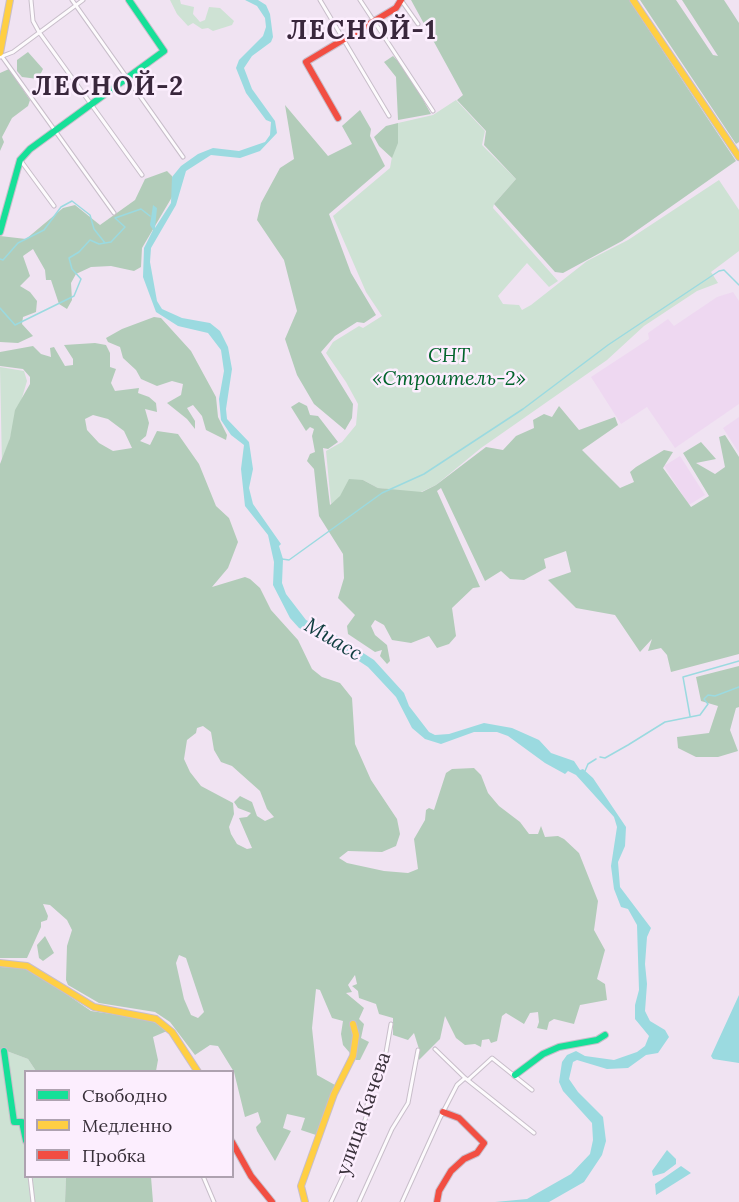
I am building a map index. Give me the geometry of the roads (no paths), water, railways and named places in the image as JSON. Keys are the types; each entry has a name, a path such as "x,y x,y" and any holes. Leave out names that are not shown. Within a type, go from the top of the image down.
{"street":[{"path":"10,0 1,56 114,213"},
{"path":"31,0 33,21 39,32 142,175"},
{"path":"72,0 183,157"},
{"path":"1,56 83,0"},
{"path":"0,232 20,160 30,149 164,51 159,39 129,0"},
{"path":"320,0 389,116"},
{"path":"360,0 433,111"},
{"path":"338,118 306,62 396,8 401,0 418,24"},
{"path":"633,0 739,157"},
{"path":"20,160 54,206"},
{"path":"0,963 27,966 94,1007 150,1017 172,1032 197,1070"},
{"path":"305,1202 301,1186 334,1094 353,1056 356,1035 353,1024"},
{"name":"улица Качева","path":"331,1202 353,1155 366,1117 367,1105 384,1064 391,1024"},
{"path":"515,1075 543,1053 559,1047 597,1040 605,1035"},
{"path":"435,1049 534,1133"},
{"path":"359,1202 392,1129 408,1103 418,1050"},
{"path":"4,1051 14,1122 22,1122 24,1132"},
{"path":"402,1202 457,1085 492,1058 532,1090"},
{"path":"437,1202 439,1191 456,1164 477,1153 484,1143 459,1118 443,1112"},
{"path":"234,1146 246,1169 272,1202"},
{"path":"30,1178 33,1202"},
{"path":"203,1178 214,1202"}],"water":[{"name":"Миасс","path":"245,0 258,0 266,5 270,14 273,37 271,42 252,56 244,68 252,89 275,121 277,133 260,151 240,158 211,155 186,171 176,205 151,248 150,262 157,301 162,309 182,318 210,323 220,331 228,347 232,369 226,409 227,419 249,442 253,469 249,488 253,504 281,544 279,546 283,559 282,583 286,594 306,620 334,634 374,660 404,693 409,706 429,732 435,735 449,734 484,723 512,728 539,740 551,753 574,761 580,770 583,769 593,778 626,827 625,846 618,862 620,887 651,928 647,937 645,964 647,984 645,1011 650,1021 665,1030 669,1037 658,1053 646,1055 628,1068 607,1069 577,1060 573,1062 569,1079 578,1092 603,1117 606,1141 602,1155 584,1182 549,1202 495,1202 527,1199 571,1174 590,1154 593,1140 592,1123 563,1091 559,1082 562,1062 567,1055 576,1051 585,1056 614,1060 637,1052 645,1046 649,1036 635,1019 635,1005 639,990 637,925 628,909 621,907 614,889 611,866 617,827 614,817 576,775 568,771 565,774 545,763 508,736 497,732 474,732 441,744 425,739 412,728 396,697 368,667 330,642 299,628 290,618 273,585 274,562 268,535 245,506 241,469 244,445 231,435 221,420 219,399 224,371 221,350 208,333 178,326 156,312 143,277 144,248 153,230 150,225 153,205 157,208 155,228 171,203 172,177 181,166 198,154 213,148 239,151 265,142 270,135 271,122 266,120 246,93 236,68 239,60 263,36 266,27 265,18 257,6"},
{"path":"739,995 739,1063 713,1059 711,1056"},
{"path":"667,1150 676,1159 676,1164 664,1173 653,1176 652,1171"},
{"path":"681,1166 691,1173 656,1195 655,1184"}],"waterway":[{"path":"0,259 3,260 18,243 44,230 61,207 72,201 90,215 94,229 105,243"},
{"path":"0,308 15,325 74,296 81,279 72,269 69,258 79,252 90,240 99,244 111,242 125,227 115,218 141,209 150,216"},
{"path":"282,559 289,560 382,493 424,474 523,409 608,345 719,271 724,270 739,285"},
{"path":"690,716 683,677 739,661"},
{"path":"600,757 605,758 665,722 700,715 708,704 704,699 708,695 715,696 739,687"},
{"path":"585,771 588,764 596,759"}],"district":[{"name":"ЛЕСНОЙ-1","path":"362,32"},
{"name":"ЛЕСНОЙ-2","path":"108,88"}],"park label":[{"name":"СНТ «Строитель-2»","path":"449,368"}]}
